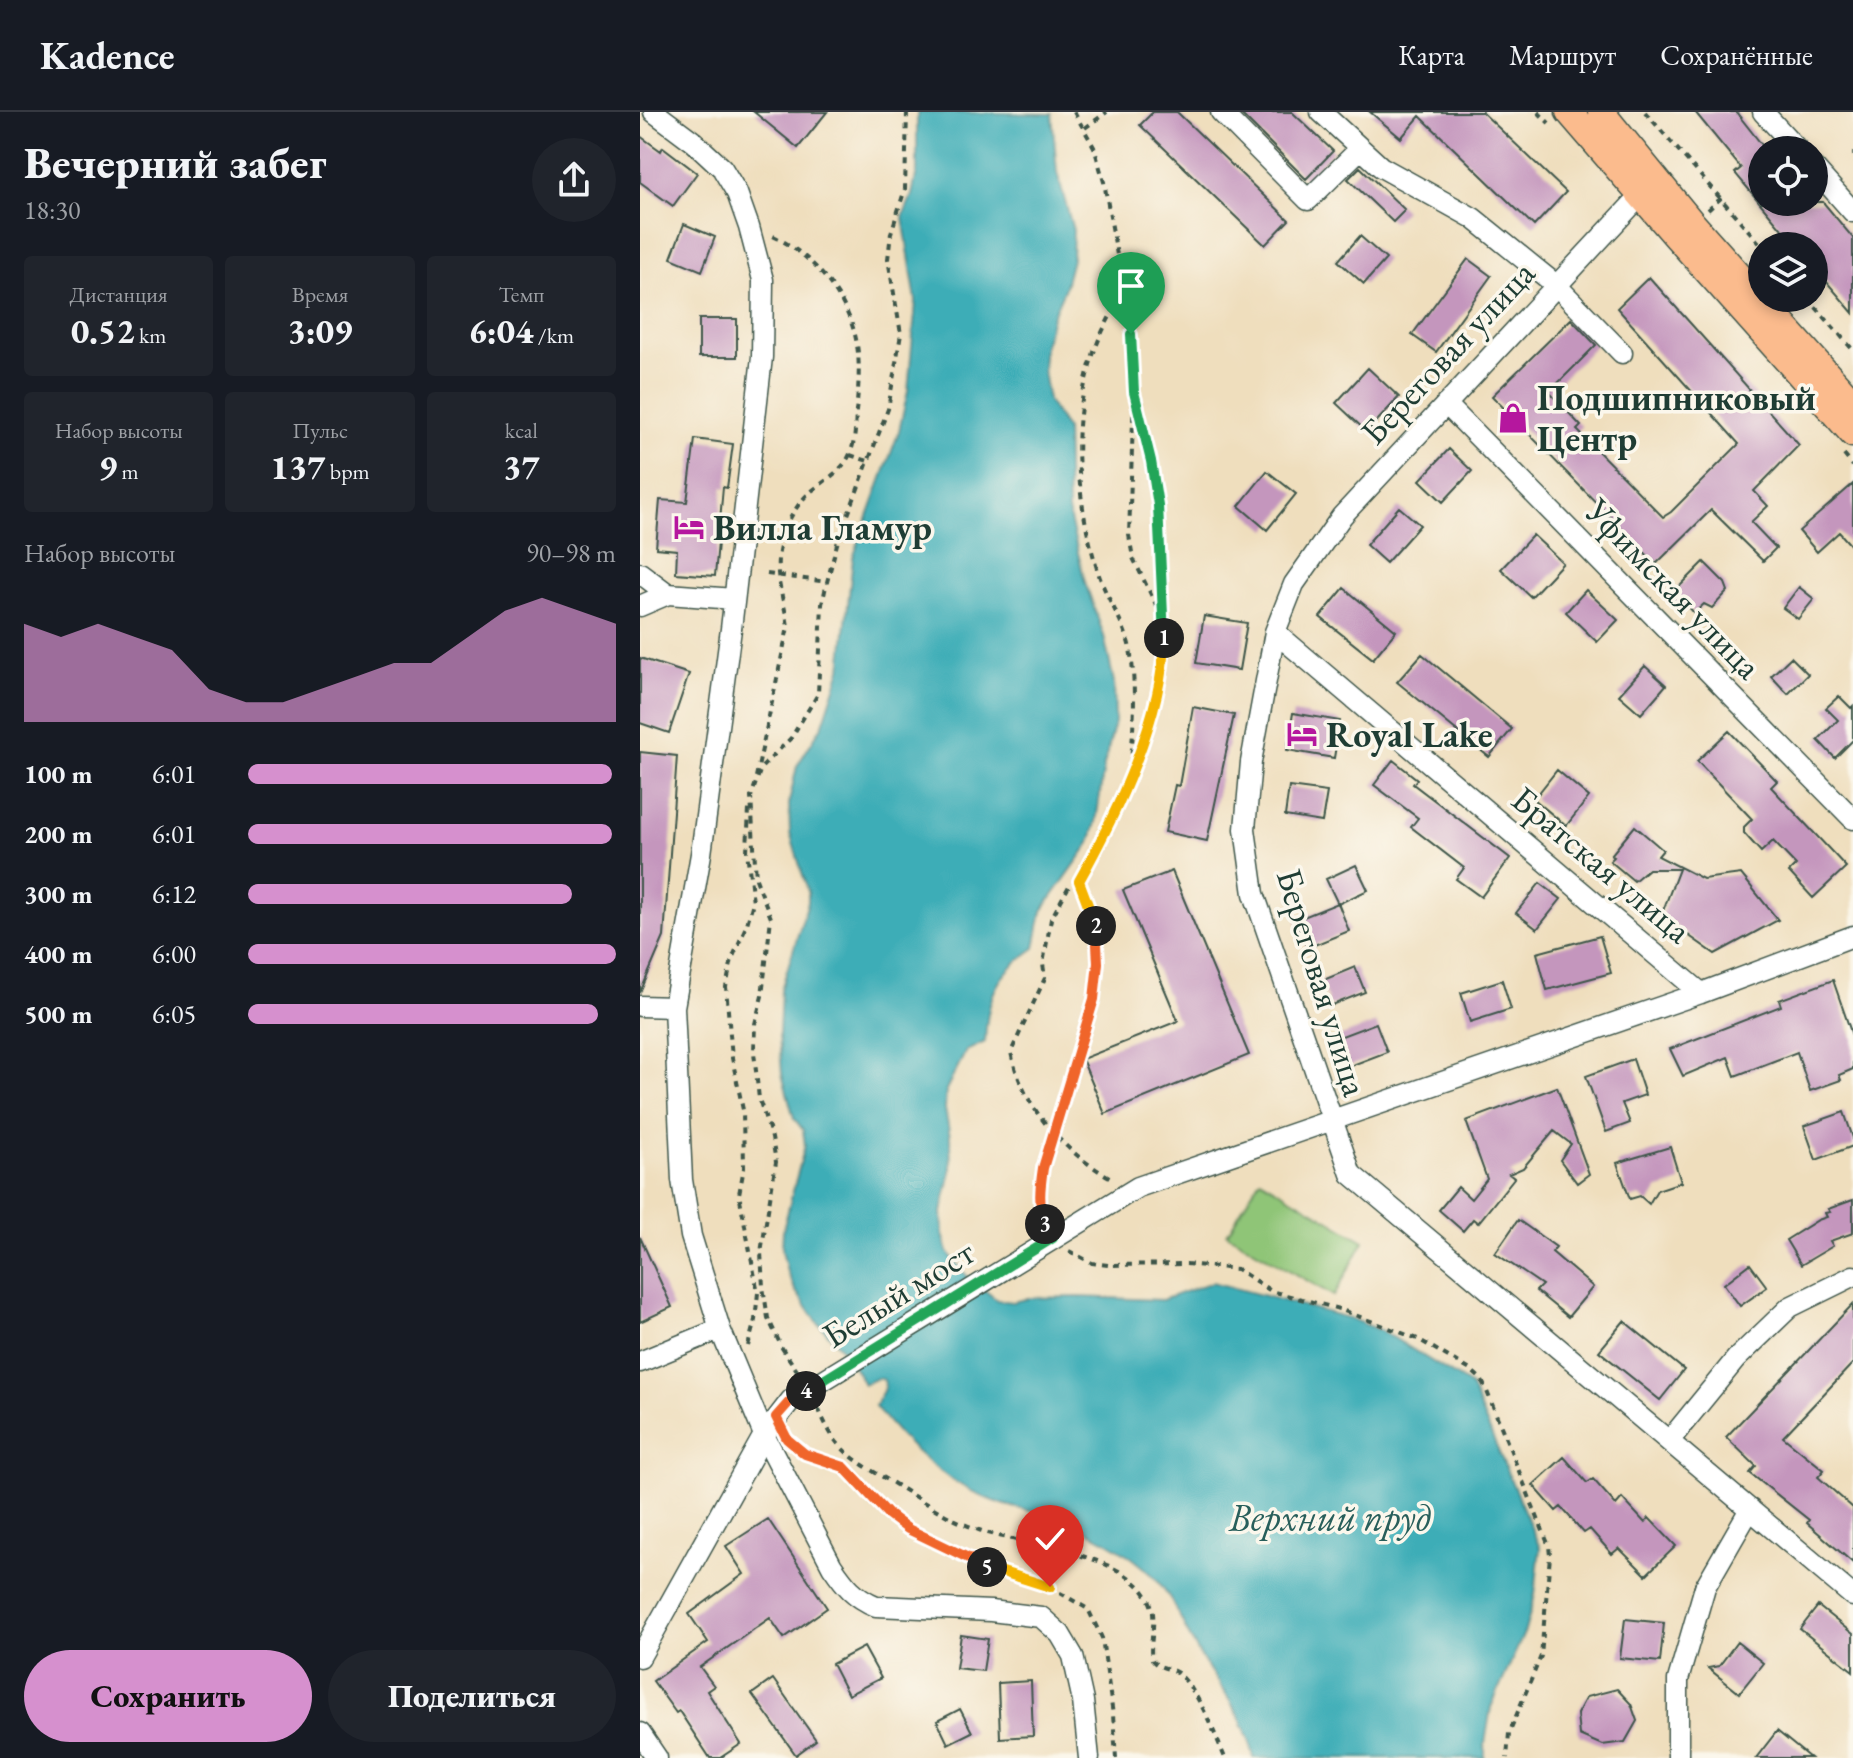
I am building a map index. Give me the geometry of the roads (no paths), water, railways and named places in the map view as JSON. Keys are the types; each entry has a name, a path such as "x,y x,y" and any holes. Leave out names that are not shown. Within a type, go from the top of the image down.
{"main road":[{"path":"1569,112 1853,434"},
{"path":"1601,112 1692,223 1850,393"}],"street":[{"path":"654,112 722,168 737,193 763,280 762,357 734,599 701,854 674,1007 682,1180 691,1236 720,1329 764,1435 832,1566 858,1599 876,1606 991,1611 1041,1617 1060,1634 1073,1656 1083,1701 1089,1758"},
{"path":"1221,112 1308,200 1360,149"},
{"path":"1321,112 1381,167 1473,218 1556,285 1622,353"},
{"path":"1763,112 1785,136"},
{"path":"1828,184 1853,212"},
{"name":"Береговая улица","path":"1641,195 1342,516 1294,584 1275,632 1251,762 1245,829 1254,894 1351,1174 1853,1596"},
{"name":"Уфимская улица","path":"1446,404 1853,819"},
{"path":"640,573 668,594"},
{"path":"640,606 668,594 734,599"},
{"name":"Братская улица","path":"1275,632 1701,993"},
{"name":"Белый мост","path":"640,1657 764,1435 791,1400 1138,1187 1701,993 1853,936"},
{"path":"640,1006 674,1007"},
{"path":"1669,1441 1736,1359 1790,1307 1853,1276"},
{"path":"640,1362 720,1329"},
{"path":"1678,1758 1678,1680 1705,1587 1750,1509"},
{"path":"640,1733 657,1758"}],"water":[{"name":"Верхний пруд","path":"917,112 1052,114 1057,172 1073,230 1072,259 1044,346 1043,371 1048,401 1066,429 1068,511 1114,682 1115,722 1090,843 1042,911 1035,948 1011,967 996,988 988,1012 985,1042 966,1051 946,1090 951,1171 942,1212 948,1252 967,1276 997,1300 1013,1302 1031,1298 1078,1297 1162,1300 1212,1282 1349,1318 1384,1332 1470,1385 1540,1548 1535,1594 1525,1631 1491,1707 1485,1758 1254,1758 1239,1717 1155,1578 1132,1558 1089,1532 1059,1519 986,1498 939,1471 898,1434 875,1406 885,1387 884,1380 877,1378 864,1384 844,1351 818,1323 795,1290 787,1272 782,1250 783,1230 805,1145 803,1130 794,1118 782,1074 779,1035 781,990 808,902 808,892 790,833 789,802 797,766 823,724 841,669 853,558 899,431 908,391 916,301 903,217 917,171"}],"place":[{"name":"Подшипниковый Центр","path":"1513,418"},
{"name":"Вилла Гламур","path":"689,527"},
{"name":"Royal Lake","path":"1302,734"}]}
